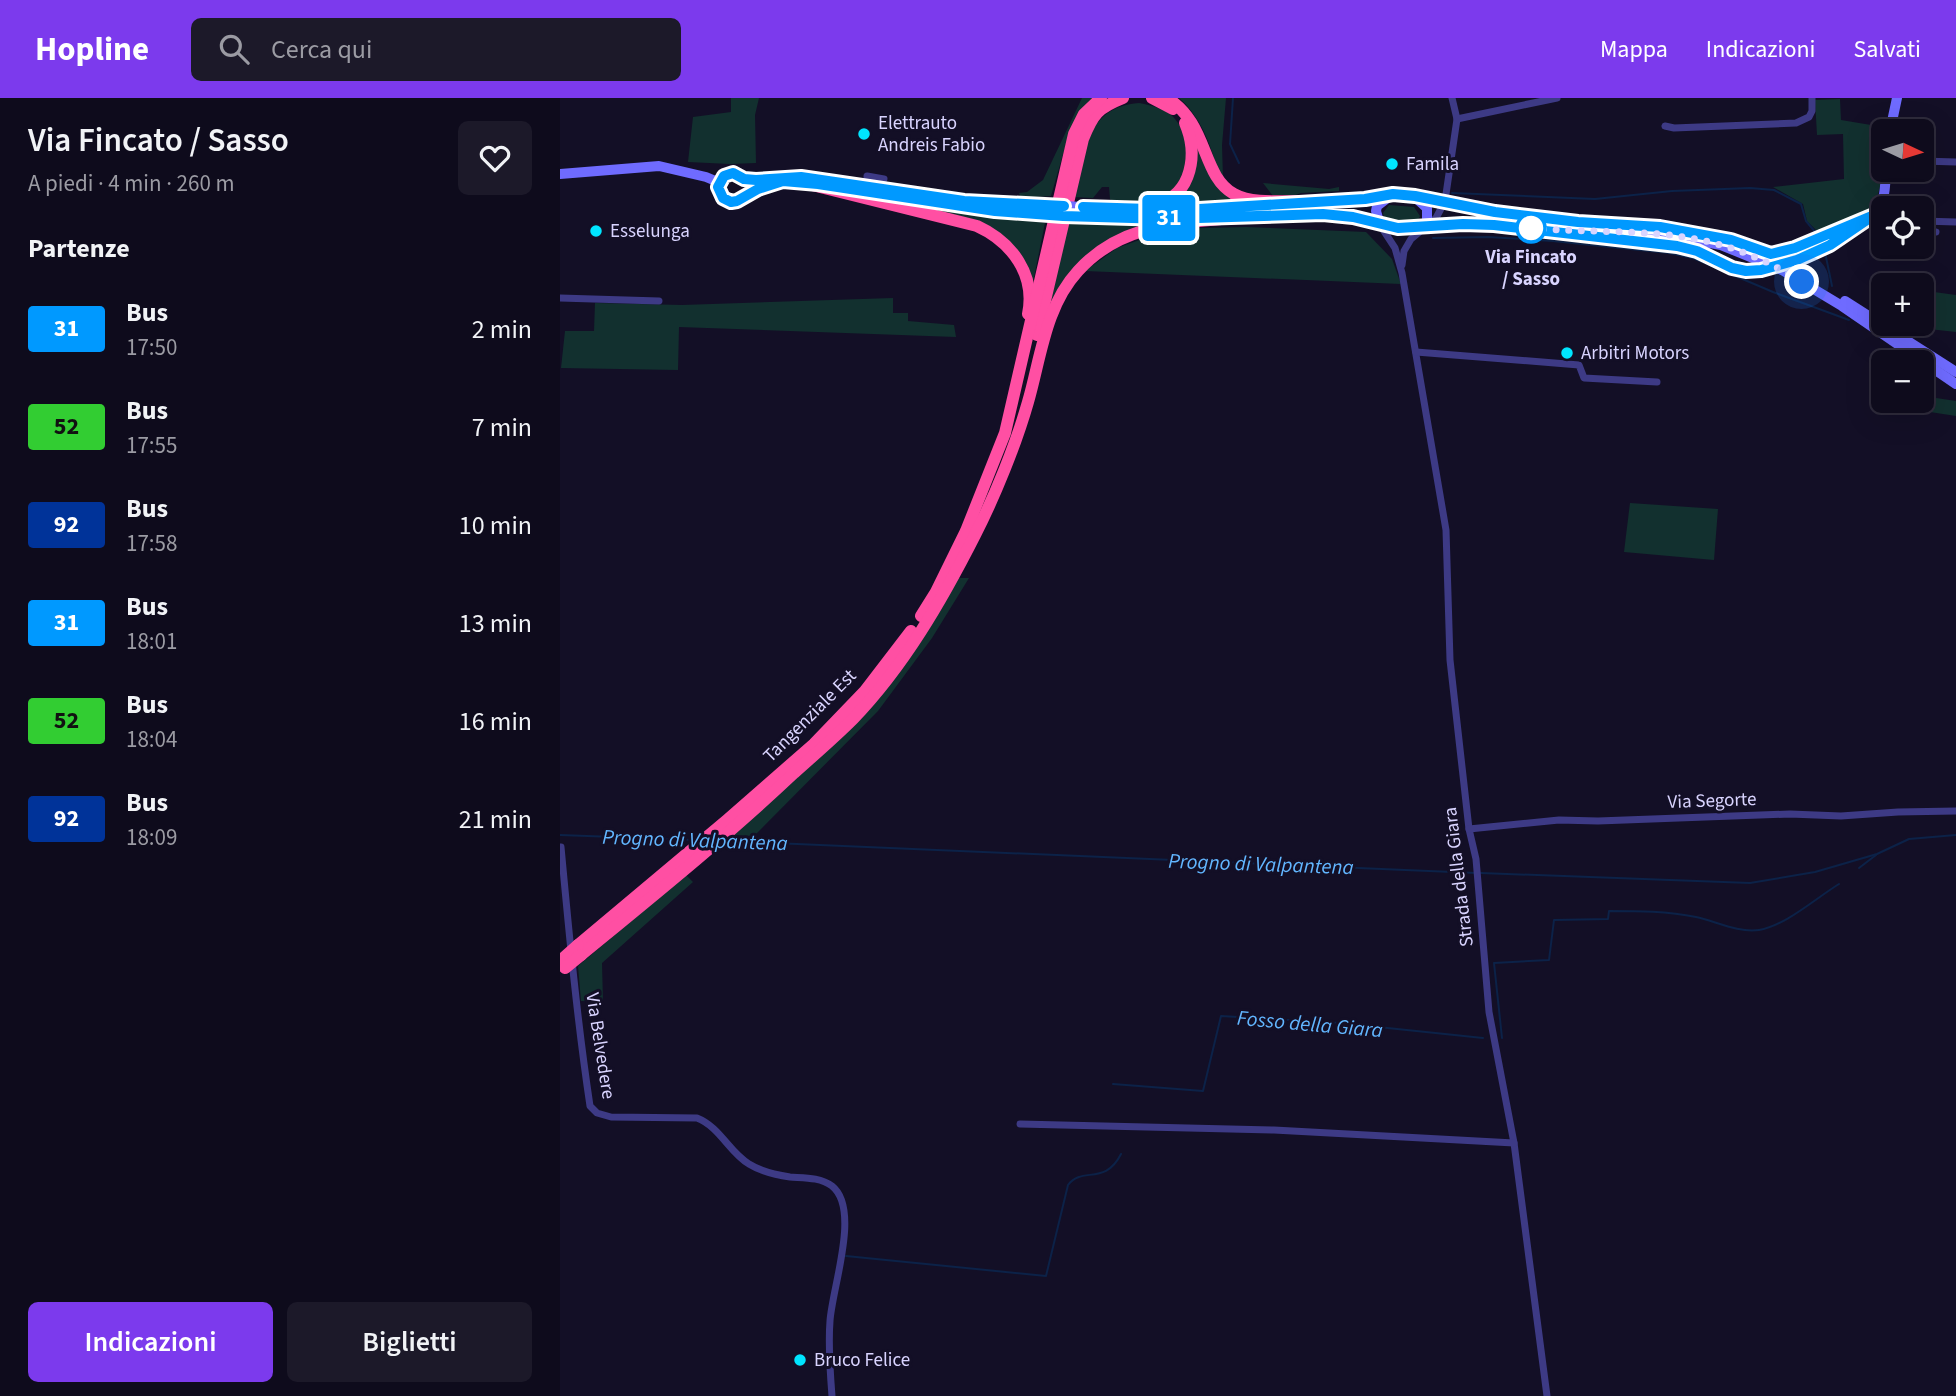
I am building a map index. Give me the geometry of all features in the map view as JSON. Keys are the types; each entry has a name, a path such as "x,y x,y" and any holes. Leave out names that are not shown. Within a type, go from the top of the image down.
{"highway":[{"path":"1005,433 1074,134 1084,114 1101,98"},
{"path":"1011,450 1083,139 1098,111 1123,98"},
{"path":"1118,209 1160,204 1176,194 1191,169 1193,146 1185,122 1168,106 1152,98"},
{"path":"1167,98 1185,111 1194,124 1222,186 1244,198 1299,201"},
{"path":"800,182 977,226 994,233 1017,257 1024,271 1029,307 1005,433"},
{"path":"1011,450 1027,404 1043,338 1056,303 1079,269 1096,254 1135,232 1164,224 1250,216"},
{"name":"Tangenziale Est","path":"580,950 814,744 864,691 912,629 936,592 966,531 1005,433"},
{"name":"Tangenziale Est","path":"561,965 743,821 853,719 902,658 944,596 977,531 1011,450"}],"main road":[{"path":"1893,119 1897,98"},
{"path":"560,174 659,166 706,177 719,183"},
{"path":"744,196 747,187 744,179 736,173 724,176 718,191 726,200 734,202 758,189 783,181 995,211 1045,210"},
{"path":"744,179 801,177 964,201 1166,219 1323,214 1353,217 1398,228 1463,224 1636,233 1703,242 1746,253 1782,270 1842,306 1956,384"},
{"path":"1082,212 1118,209 1183,210 1365,199 1393,194 1445,201 1470,209 1578,222 1660,227 1731,240 1765,253 1777,254 1871,219"},
{"path":"1380,225 1377,206 1393,194"},
{"path":"1415,196 1427,208 1427,221 1422,228"},
{"path":"1797,260 1830,245 1871,220"},
{"path":"1539,229 1677,246 1697,251 1738,270 1761,270"},
{"path":"1719,239 1775,261 1867,314 1956,372"}],"street":[{"path":"1445,201 1457,119 1452,98"},
{"path":"1457,119 1558,98"},
{"path":"1665,126 1674,128 1796,123 1809,117 1812,98"},
{"path":"1934,161 1956,162"},
{"path":"867,186 867,176 884,178"},
{"name":"Strada della Giara","path":"1402,273 1404,251 1411,239 1436,218 1445,201"},
{"path":"1934,221 1956,222"},
{"name":"Strada della Giara","path":"1380,225 1395,248 1402,273 1446,530 1450,660 1469,829 1476,859 1489,1012 1514,1143 1547,1396"},
{"path":"560,298 659,301"},
{"path":"1416,352 1578,365 1584,378 1657,382"},
{"name":"Via Segorte","path":"1469,829 1559,820 1790,814 1841,816 1956,811"},
{"name":"Via Belvedere","path":"561,847 575,971 576,1009 590,1105 597,1113 611,1117 697,1118 708,1122 748,1163 788,1177 821,1181 834,1187 841,1197 845,1208 843,1238 830,1327 832,1396"},
{"path":"1020,1124 1273,1130 1514,1143"}],"green space":[{"path":"731,98 759,98 755,115 756,163 688,162 693,117 731,112"},
{"path":"1082,98 1093,98 1070,130 1051,196 1021,198 1019,193 1027,192 1043,180"},
{"path":"1179,98 1226,98 1222,145 1223,178 1219,175 1200,124"},
{"path":"1840,99 1841,120 1871,125 1871,182 1881,182 1877,196 1871,196 1870,210 1852,221 1819,233 1807,221 1803,204 1773,187 1844,179 1843,134 1817,135 1815,100"},
{"path":"1139,103 1163,110 1178,123 1186,146 1187,159 1180,182 1162,198 1144,202 1114,203 1110,199 1109,187 1102,187 1093,198 1073,197 1084,149 1097,123 1107,113 1121,106"},
{"path":"1197,149 1218,187 1240,202 1167,206"},
{"path":"1263,183 1329,189 1339,187 1339,191 1301,193 1290,197 1273,196"},
{"path":"883,199 1045,223 1031,292 1007,243"},
{"path":"1389,205 1414,207 1420,216 1417,222 1413,223 1388,221 1384,219 1383,213"},
{"path":"1068,224 1147,225 1107,241 1048,314"},
{"path":"1246,227 1366,232 1392,259 1401,284 1085,271 1117,248 1170,229"},
{"path":"1934,292 1956,295 1956,332 1934,330"},
{"path":"893,298 893,313 908,313 908,321 954,325 956,337 679,327 678,370 561,368 565,331 594,331 595,303 682,305"},
{"path":"1934,398 1956,401 1956,416 1934,413"},
{"path":"1630,503 1718,509 1714,560 1624,552"},
{"path":"956,578 969,578 932,638 878,711 754,836 727,835 801,773"},
{"path":"686,875 693,882 602,963 603,1002 581,1001 578,966"}],"waterway":[{"path":"1233,98 1230,144 1239,163"},
{"path":"1452,193 1595,199 1672,191 1750,188 1774,190 1801,204 1806,221 1816,233"},
{"path":"1433,238 1488,237 1553,241 1669,253 1693,258 1849,320"},
{"path":"1826,257 1832,286"},
{"name":"Progno di Valpantena","path":"560,835 696,840"},
{"name":"Progno di Valpantena","path":"1481,873 1750,883 1815,872 1877,854 1909,839 1956,835"},
{"name":"Progno di Valpantena","path":"726,841 1476,873"},
{"name":"Fosso della Giara","path":"1859,868 1876,855"},
{"name":"Fosso della Giara","path":"1502,1038 1494,963 1549,960 1554,920 1608,919 1609,911 1652,912 1696,917 1743,930 1759,930 1790,917 1839,884"},
{"name":"Fosso della Giara","path":"1113,1084 1203,1091 1221,1016 1340,1023 1483,1038"},
{"name":"Fosso della Giara","path":"846,1256 1046,1276 1068,1185 1080,1177 1108,1170 1121,1154"}],"tunnel":[{"path":"1768,268 1797,259"}],"bus line":[{"name":"31","path":"1064,206 964,201 821,179 776,177 756,180 744,179 733,173 721,178 718,187 723,198 731,202 783,181 995,211 1063,216 1166,219 1285,213 1353,217 1380,225 1415,229 1463,224 1494,225 1688,248 1732,268 1746,271 1761,270 1797,260 1830,245 1874,215 1795,248 1771,254 1731,240 1660,227 1578,222 1470,209 1436,199 1393,194 1345,201 1299,201 1183,210 1083,207"}],"place":[{"name":"Elettrauto Andreis Fabio","path":"864,134"},
{"name":"Famila","path":"1392,164"},
{"name":"Via Fincato / Sasso","path":"1531,228"},
{"name":"Esselunga","path":"596,231"},
{"name":"Arbitri Motors","path":"1567,353"},
{"name":"Bruco Felice","path":"800,1360"}],"route":[{"path":"1531,228 1636,233 1721,245 1746,253 1802,282"}]}
